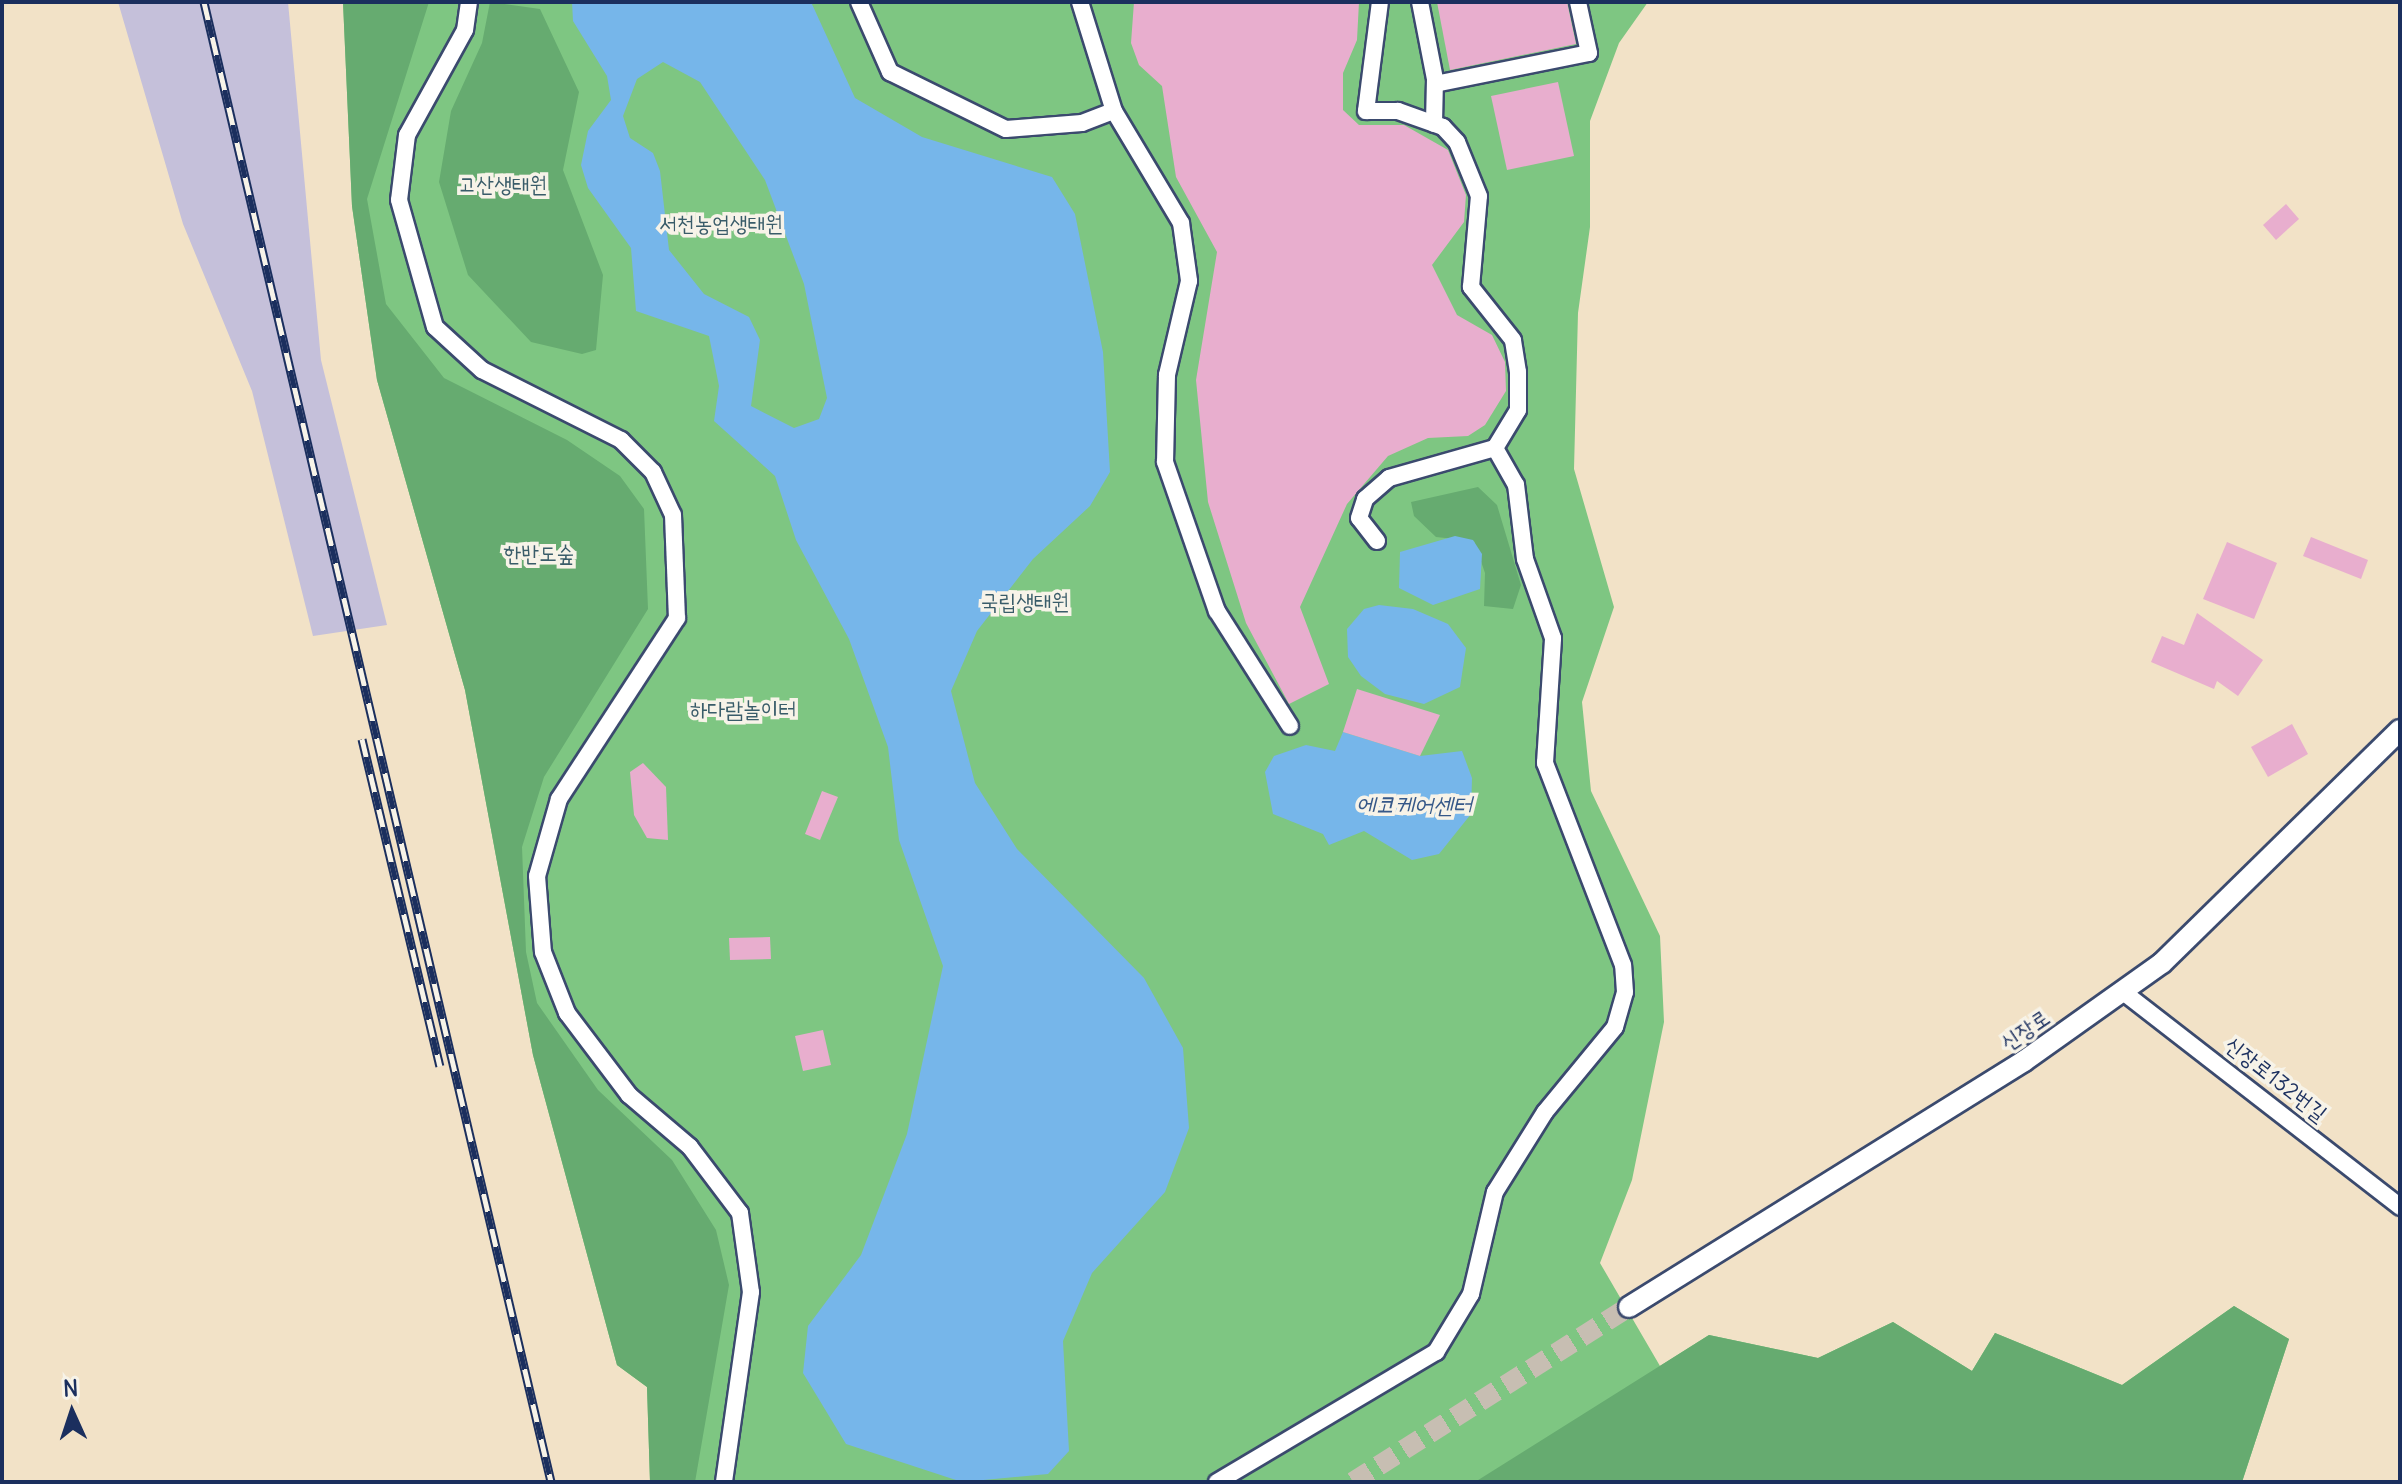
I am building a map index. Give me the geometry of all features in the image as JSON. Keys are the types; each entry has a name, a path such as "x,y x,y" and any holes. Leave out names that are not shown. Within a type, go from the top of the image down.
{"street":[{"path":"469,2 465,30 407,135 399,200 435,327 482,370 621,440 653,472 673,515 677,618 559,799 537,876 543,952 567,1013 629,1095 690,1147 740,1213 751,1292 724,1482"},
{"path":"859,2 890,72 1006,129 1082,123 1114,111"},
{"path":"1080,2 1114,111 1181,223 1189,281 1167,375 1168,474 1217,611 1290,726"},
{"path":"1377,541 1359,518 1365,499 1389,478 1495,448 1518,410 1513,340 1471,287 1479,196 1457,142 1434,124 1398,111 1366,111 1380,2"},
{"path":"1420,2 1435,84 1434,124"},
{"path":"1435,84 1589,53 1578,2"},
{"path":"1217,1482 1436,1352 1471,1294 1495,1192 1545,1112 1615,1027 1622,1004 1623,965 1545,763 1553,638 1525,559 1516,485 1495,448"},
{"name":"신장로","path":"1629,1307 2024,1061 2122,991 2252,879 2400,730"},
{"name":"신장로132번길","path":"2122,991 2400,1207"}],"shaded area":[{"path":"118,2 288,2 321,360 387,625 313,636 252,391 183,224"}],"green space":[{"name":"국립생태원","path":"343,2 1648,2 1619,43 1590,121 1590,227 1578,313 1574,469 1614,607 1582,702 1591,791 1660,936 1664,1022 1632,1180 1600,1263 1660,1366 1709,1335 1818,1358 1893,1322 1972,1371 1995,1333 2122,1385 2234,1306 2289,1339 2242,1482 650,1482 647,1387 617,1365 533,1055 465,690 377,380 352,206"},
{"name":"한반도숲","path":"343,2 429,2 367,199 386,304 444,378 567,440 620,476 644,509 648,609 544,777 522,847 526,952 537,1003 598,1090 672,1160 716,1230 729,1285 695,1482 650,1482 647,1387 617,1365 533,1055 465,690 377,380 352,206"},
{"name":"고산생태원","path":"490,2 540,9 579,92 563,170 603,275 596,350 582,354 531,342 468,275 439,182 451,111 482,43"},
{"path":"1478,487 1497,505 1521,585 1513,609 1484,606 1485,573 1474,541 1436,537 1414,516 1411,502"},
{"path":"2234,1306 2289,1339 2242,1482 1475,1482 1709,1335 1818,1358 1893,1322 1972,1371 1995,1333 2122,1385"}],"water":[{"path":"572,2 811,2 855,98 922,137 1052,177 1075,214 1103,352 1110,472 1090,506 1033,559 977,631 951,691 975,783 1017,849 1144,978 1183,1048 1189,1128 1165,1192 1092,1273 1063,1341 1069,1451 1048,1474 962,1482 846,1444 803,1373 808,1326 861,1255 907,1134 943,966 899,840 888,747 849,639 796,540 775,476 714,421 719,386 709,336 636,311 631,248 588,188 581,165 588,131 611,100 607,76 573,21","holes":["663,62 700,82 765,180 804,284 827,398 819,419 794,428 751,406 760,340 749,317 704,294 669,250 660,171 653,153 630,138 623,116 637,79"]},
{"path":"1455,536 1473,540 1482,554 1480,589 1433,605 1399,588 1400,552"},
{"path":"1379,605 1413,609 1448,624 1466,648 1460,687 1424,704 1385,694 1361,676 1348,657 1347,629 1364,609"},
{"name":"에코케어센터","path":"1343,732 1420,756 1462,751 1472,778 1471,814 1439,854 1412,860 1364,831 1329,845 1323,834 1273,814 1265,772 1274,756 1306,745 1335,751"}],"building":[{"path":"1134,2 1359,2 1357,40 1343,73 1343,110 1359,125 1404,125 1448,150 1466,195 1464,222 1432,265 1457,315 1492,335 1505,362 1506,391 1485,425 1468,436 1428,438 1388,456 1347,504 1300,607 1329,684 1289,704 1246,623 1208,502 1196,380 1217,252 1176,177 1162,86 1139,65 1131,43"},
{"path":"1437,2 1567,2 1576,44 1450,70"},
{"path":"1558,82 1574,156 1507,170 1491,96"},
{"path":"2286,204 2299,219 2276,240 2263,225"},
{"path":"2311,537 2368,560 2361,579 2303,556"},
{"path":"2227,542 2277,563 2254,619 2203,599"},
{"path":"2197,613 2263,660 2238,696 2217,681 2214,689 2151,662 2162,636 2184,645"},
{"name":"에코케어센터","path":"1357,689 1440,715 1420,756 1343,732"},
{"path":"2292,724 2308,754 2268,777 2251,747"},
{"path":"643,763 666,787 668,840 647,838 634,815 630,772"},
{"path":"822,791 838,797 820,840 805,834"},
{"path":"770,937 771,959 730,960 729,938"},
{"path":"823,1030 831,1065 803,1071 795,1036"}],"tunnel":[{"path":"1353,1482 1629,1307"}],"railway":[{"path":"204,2 551,1482"},
{"path":"362,739 440,1066"}],"park label":[{"name":"서천농업생태원","path":"721,224"},
{"name":"하다람놀이터","path":"743,710"}]}
